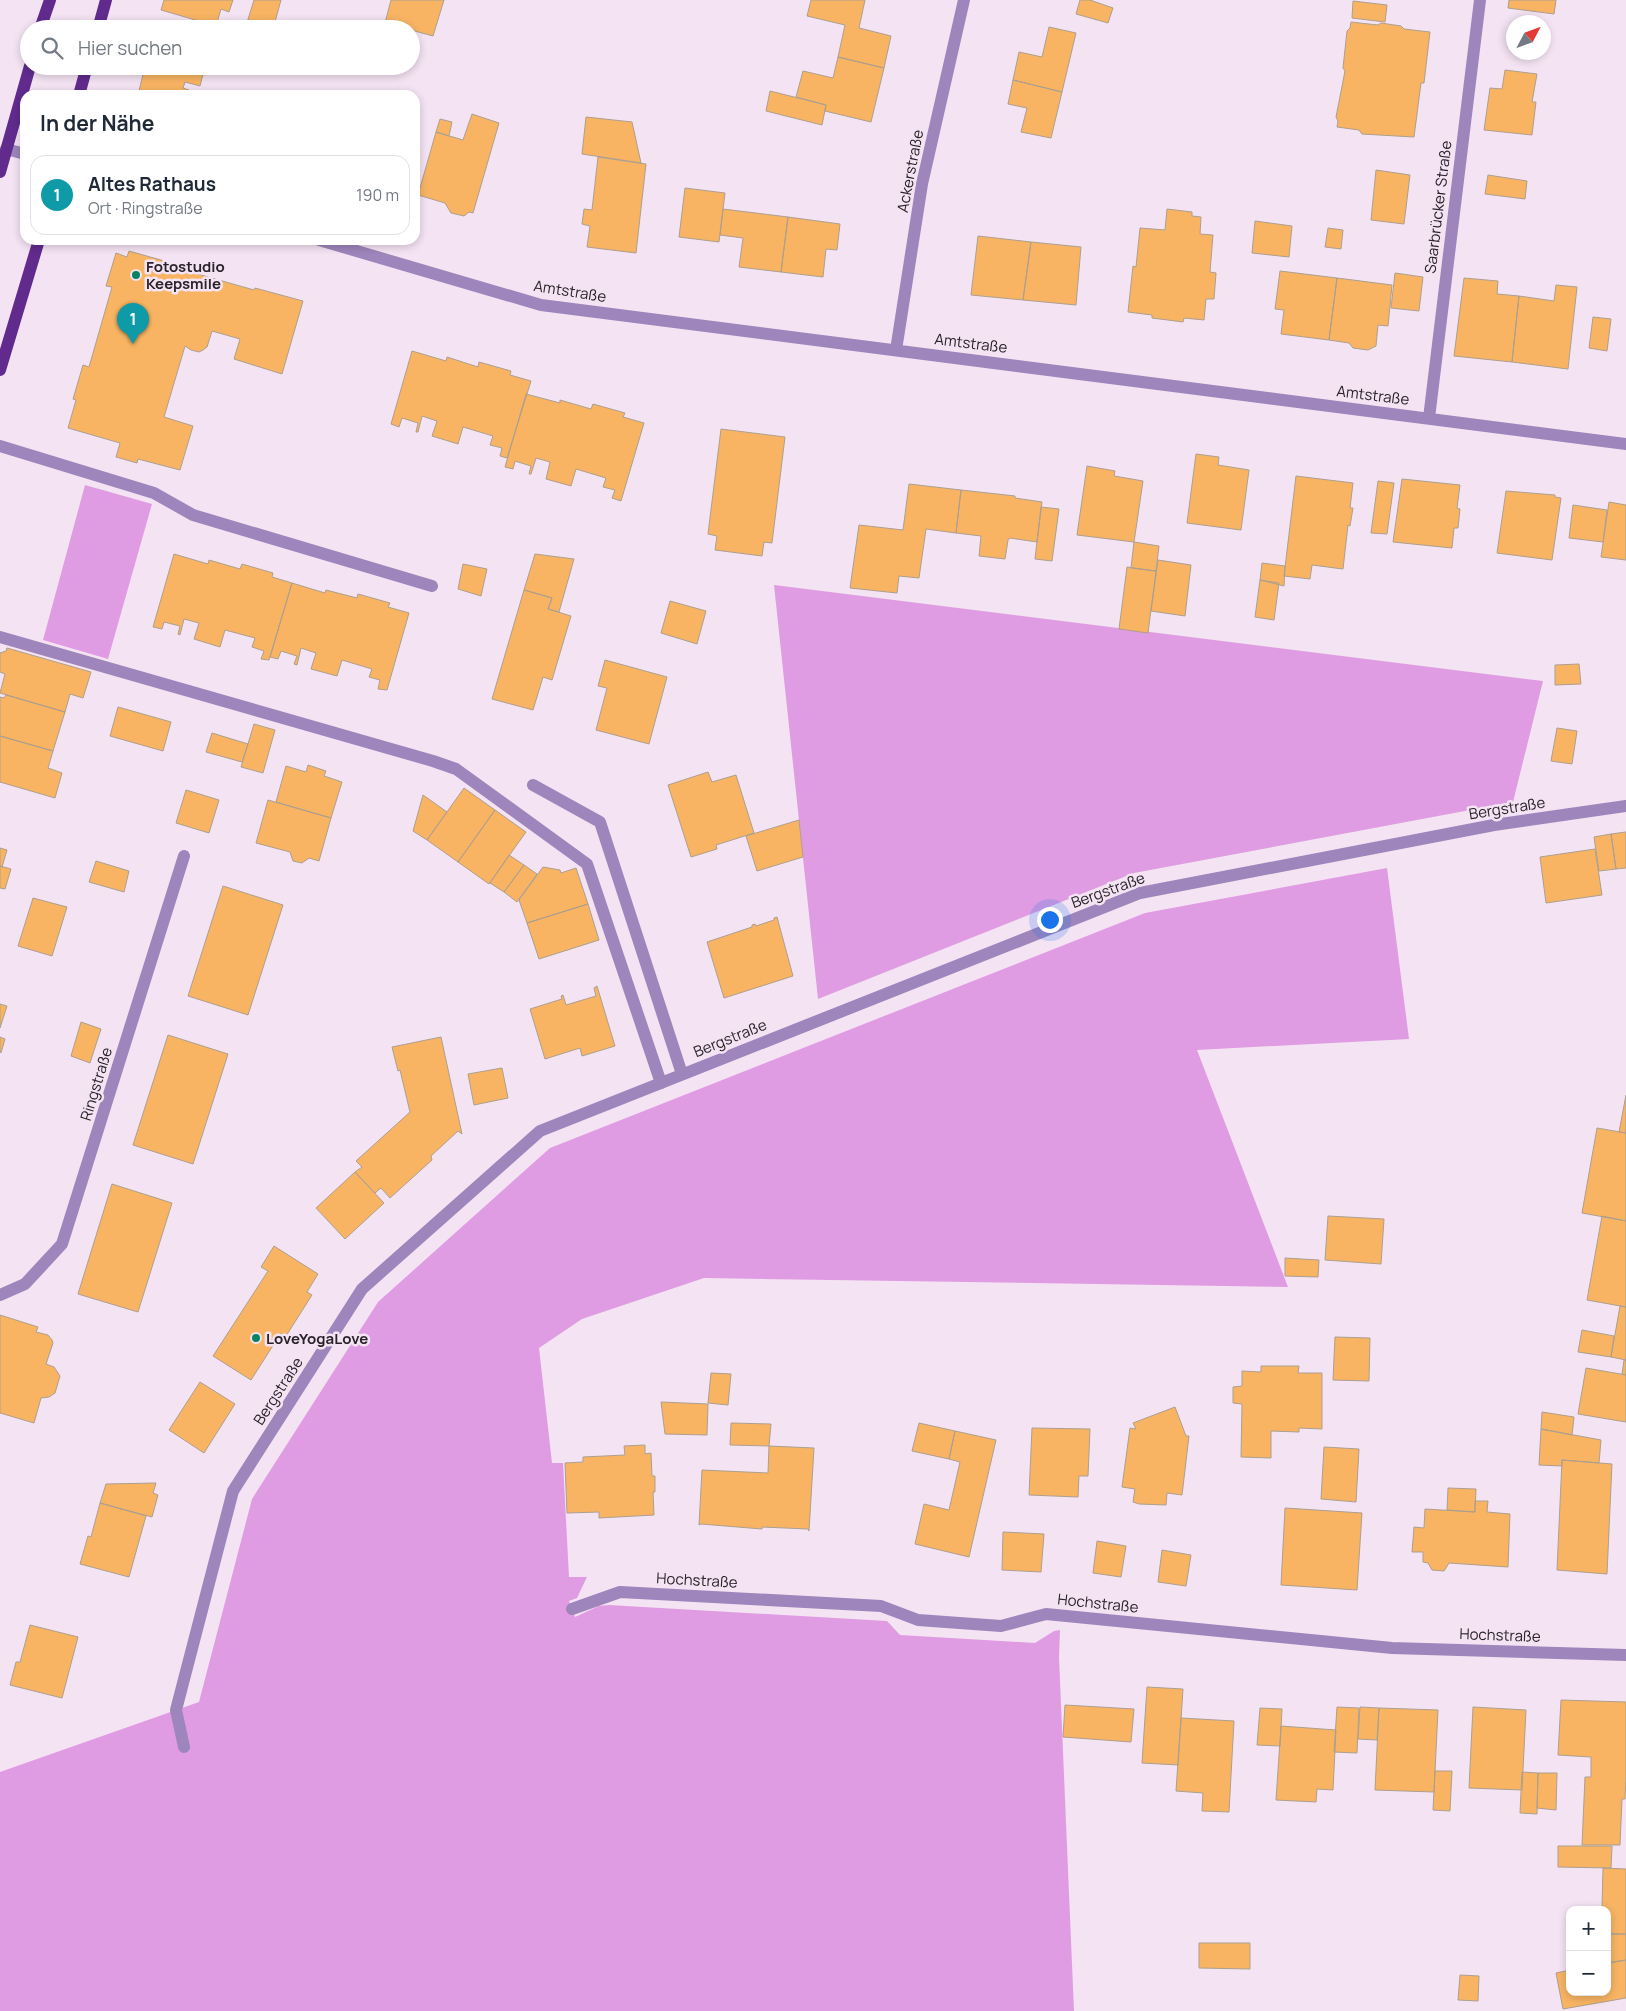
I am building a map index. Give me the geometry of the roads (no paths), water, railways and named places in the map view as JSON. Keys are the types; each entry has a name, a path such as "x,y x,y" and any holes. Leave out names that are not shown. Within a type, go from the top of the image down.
{"main road":[{"path":"43,20 50,0"},
{"path":"100,20 106,0"},
{"path":"23,90 27,75"},
{"path":"80,90 85,75"},
{"path":"0,172 20,101"},
{"path":"0,370 37,245"}],"street":[{"name":"Ackerstraße","path":"896,350 922,184 964,0"},
{"name":"Saarbrücker Straße","path":"1429,418 1480,0"},
{"path":"6,149 20,153"},
{"name":"Amtstraße","path":"336,245 541,305 1626,444"},
{"path":"0,446 154,493 193,515 432,586"},
{"path":"0,637 433,761 456,770 587,864 661,1083"},
{"name":"Bergstraße","path":"533,785 600,822 682,1074"},
{"name":"Bergstraße","path":"184,1747 176,1710 233,1491 362,1289 540,1131 1140,893 1494,825 1626,806"},
{"name":"Ringstraße","path":"0,1295 26,1284 62,1244 184,856"},
{"name":"Hochstraße","path":"572,1609 620,1592 881,1606 918,1620 951,1623 1001,1626 1046,1614 1392,1648 1626,1655"}],"place":[{"name":"Fotostudio Keepsmile","path":"136,275"},
{"name":"Altes Rathaus","path":"133,344"},
{"name":"LoveYogaLove","path":"256,1338"}]}
